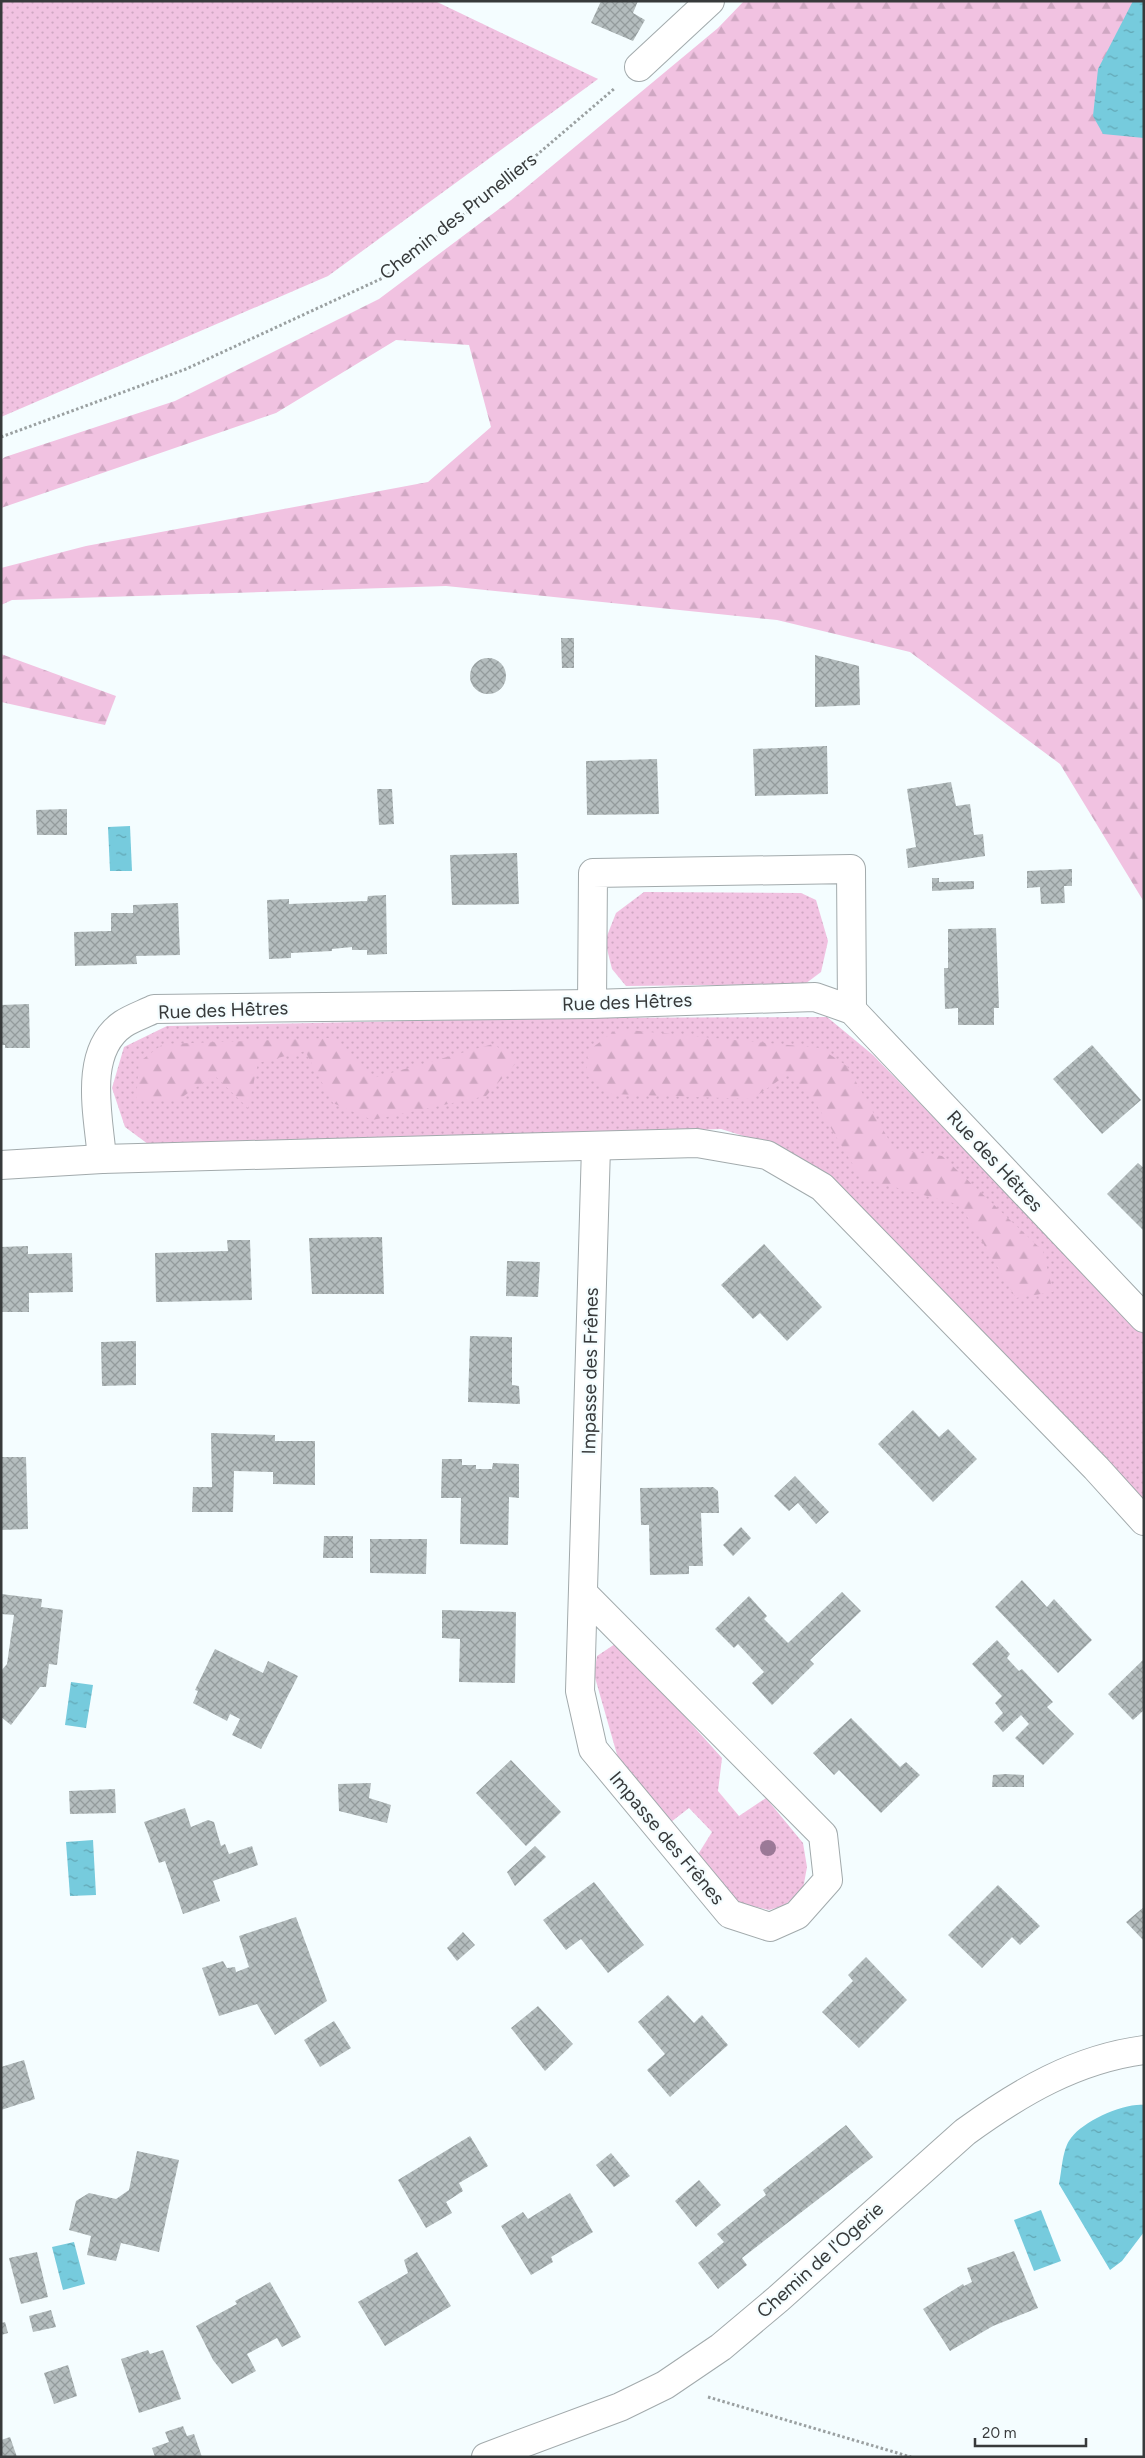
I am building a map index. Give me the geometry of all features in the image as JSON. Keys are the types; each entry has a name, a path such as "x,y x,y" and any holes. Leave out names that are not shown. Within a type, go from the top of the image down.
{"street":[{"path":"639,67 710,1"},
{"path":"592,1004 593,873 850,869 852,1010"},
{"name":"Rue des Hêtres","path":"102,1159 96,1077 102,1047 122,1025 154,1009 592,1004 815,997 852,1010 1144,1318"},
{"path":"1,1165 102,1159 697,1143 767,1155 822,1187 1096,1468 1144,1521"},
{"name":"Impasse des Frênes","path":"584,1594 823,1835 828,1880 797,1915 770,1927 730,1914 593,1748 580,1691 596,1147"},
{"name":"Chemin de l'Ogerie","path":"486,2457 620,2407 665,2385 728,2341 965,2132 999,2107 1035,2086 1075,2067 1115,2054 1144,2050"}],"path":[{"name":"Chemin des Prunelliers","path":"1,437 186,369 385,277 504,183 639,67"},
{"path":"665,2385 911,2457"}],"green space":[{"path":"1,1 435,1 598,79 328,276 1,417"},
{"path":"744,1 1144,1 1144,902 1060,764 910,652 777,620 446,586 12,600 1,605 1,568 86,546 428,482 491,427 469,345 396,340 276,413 1,508 1,460 5,457 175,401 379,299 511,200 718,28"},
{"path":"1,654 116,696 105,725 1,702"},
{"path":"644,892 801,893 816,900 828,941 821,972 805,984 626,986 612,969 605,941 616,913"},
{"path":"827,1017 873,1055 1144,1334 1144,1506 835,1181 786,1149 721,1129 152,1147 125,1127 112,1088 124,1047 167,1026 552,1018"},
{"path":"617,1029 820,1048 847,1066 894,1149 942,1156 1043,1251 1053,1292 1016,1298 960,1205 861,1178 812,1097 788,1074 752,1099 612,1094 586,1075 588,1051"},
{"path":"332,1038 373,1078 493,1044 518,1061 486,1096 372,1120 333,1103 305,1051 258,1063 248,1108 214,1075 178,1100 136,1101 139,1062 163,1044"},
{"path":"618,1642 722,1758 718,1791 739,1816 766,1798 803,1843 807,1867 803,1889 785,1905 769,1910 739,1903 697,1856 712,1832 689,1808 671,1822 620,1765 594,1674 597,1656"}],"water":[{"path":"1133,1 1144,1 1144,138 1103,134 1093,116 1098,69"},
{"path":"130,826 132,871 110,871 108,827"},
{"path":"71,1682 93,1685 86,1728 65,1725"},
{"path":"93,1840 96,1895 70,1896 66,1842"},
{"path":"1135,2105 1144,2105 1144,2232 1122,2261 1110,2270 1059,2184 1064,2154 1071,2138 1085,2125 1115,2110"},
{"path":"1041,2210 1061,2261 1034,2271 1014,2220"},
{"path":"74,2242 85,2284 63,2290 52,2247"}],"building":[{"path":"601,1 638,1 633,13 645,20 633,41 591,23"},
{"path":"561,638 574,638 574,668 562,668"},
{"path":"815,655 859,666 860,705 815,707"},
{"path":"488,658 501,663 506,676 501,689 488,694 475,689 470,676 475,663"},
{"path":"827,746 828,794 755,796 753,749"},
{"path":"657,759 659,814 587,815 586,761"},
{"path":"951,782 956,806 970,804 974,835 983,834 985,856 908,868 906,849 916,847 907,789"},
{"path":"377,789 392,789 394,824 379,825"},
{"path":"67,809 67,835 37,835 36,810"},
{"path":"517,853 519,904 452,905 450,855"},
{"path":"1072,869 1072,886 1064,886 1065,903 1041,904 1040,887 1027,888 1027,871"},
{"path":"932,878 939,878 939,882 974,881 974,889 932,891"},
{"path":"386,895 387,954 367,955 367,950 352,950 352,947 332,949 332,951 291,953 291,958 269,959 267,900 289,899 289,904 367,901 368,896"},
{"path":"178,903 180,955 136,956 137,964 75,966 74,932 111,931 111,913 133,913 133,905"},
{"path":"996,928 999,1008 994,1008 994,1025 958,1025 958,1008 945,1009 944,968 948,968 948,929"},
{"path":"29,1004 30,1048 5,1048 5,1045 1,1045 1,1005"},
{"path":"1092,1045 1141,1100 1102,1134 1053,1079"},
{"path":"1138,1163 1144,1168 1144,1231 1107,1194"},
{"path":"382,1237 384,1294 312,1294 309,1238"},
{"path":"227,1240 250,1240 252,1300 156,1302 155,1253 228,1251"},
{"path":"764,1244 822,1307 787,1341 760,1313 753,1319 721,1285"},
{"path":"28,1246 28,1254 72,1253 73,1292 29,1293 29,1312 1,1312 1,1247"},
{"path":"507,1261 540,1262 538,1297 506,1296"},
{"path":"470,1336 512,1337 512,1385 519,1386 520,1404 468,1402"},
{"path":"136,1341 136,1385 102,1386 101,1342"},
{"path":"913,1410 939,1437 948,1429 977,1459 933,1502 878,1444"},
{"path":"211,1433 275,1435 275,1441 315,1441 315,1485 273,1484 273,1472 234,1471 233,1512 192,1512 193,1487 212,1487"},
{"path":"1,1457 26,1457 28,1529 1,1530"},
{"path":"442,1459 462,1459 462,1465 476,1465 476,1469 492,1469 493,1463 519,1464 519,1498 509,1497 508,1545 460,1544 461,1498 441,1498"},
{"path":"795,1476 829,1512 816,1524 798,1503 789,1511 774,1496"},
{"path":"713,1487 718,1491 719,1513 701,1513 703,1566 689,1566 689,1574 650,1575 649,1525 641,1525 640,1488"},
{"path":"741,1527 751,1538 733,1556 723,1545"},
{"path":"324,1536 353,1536 353,1558 323,1558"},
{"path":"370,1539 427,1539 426,1574 370,1573"},
{"path":"1022,1580 1047,1607 1054,1599 1092,1640 1058,1673 995,1607"},
{"path":"842,1592 861,1611 810,1660 814,1664 772,1705 752,1683 764,1672 738,1644 734,1648 715,1629 749,1596 767,1616 764,1619 788,1643"},
{"path":"1,1594 42,1599 41,1607 63,1610 57,1665 49,1664 46,1687 40,1687 11,1725 1,1717 1,1671 7,1664 14,1615 1,1614"},
{"path":"442,1610 516,1612 515,1683 459,1682 460,1639 442,1638"},
{"path":"997,1640 1010,1654 1007,1658 1019,1671 1022,1669 1053,1702 1047,1707 1074,1734 1043,1765 1015,1738 1029,1724 1021,1715 1003,1732 994,1722 1003,1713 995,1703 1002,1696 972,1664"},
{"path":"215,1649 263,1673 268,1661 298,1676 261,1749 232,1735 240,1719 230,1714 227,1721 193,1703 198,1691 195,1690"},
{"path":"1144,1659 1144,1710 1133,1720 1108,1694"},
{"path":"851,1718 900,1767 906,1762 920,1775 881,1813 839,1770 834,1775 813,1753"},
{"path":"511,1760 561,1812 526,1846 476,1793"},
{"path":"993,1775 1024,1775 1024,1787 992,1787"},
{"path":"371,1783 369,1798 391,1805 387,1823 339,1811 338,1784"},
{"path":"115,1789 116,1813 70,1814 69,1791"},
{"path":"185,1808 191,1827 208,1820 214,1822 221,1846 225,1844 229,1854 252,1846 258,1865 213,1881 220,1901 183,1914 165,1861 159,1863 144,1822"},
{"path":"535,1846 546,1857 515,1886 507,1872"},
{"path":"594,1882 644,1945 608,1973 581,1939 566,1950 543,1920"},
{"path":"998,1885 1040,1926 1020,1945 1012,1937 982,1968 948,1935"},
{"path":"1144,1907 1144,1941 1126,1922"},
{"path":"296,1917 327,2001 275,2035 257,2004 219,2016 202,1968 223,1961 227,1968 235,1967 236,1972 249,1967 239,1936"},
{"path":"463,1932 475,1945 457,1961 447,1948"},
{"path":"866,1957 907,2000 859,2048 822,2012 853,1981 848,1975"},
{"path":"668,1995 694,2023 702,2015 728,2045 670,2097 647,2070 665,2054 638,2022"},
{"path":"538,2006 573,2044 545,2071 511,2028"},
{"path":"334,2021 351,2048 320,2067 304,2040"},
{"path":"24,2060 35,2099 1,2110 1,2067"},
{"path":"846,2125 873,2157 742,2258 747,2265 718,2289 698,2263 724,2242 717,2234 766,2195 763,2190"},
{"path":"470,2136 488,2166 459,2183 463,2191 446,2202 452,2213 426,2228 398,2180"},
{"path":"137,2151 179,2160 159,2252 121,2243 116,2261 87,2255 91,2236 69,2230 76,2201 89,2193 116,2199 129,2190"},
{"path":"611,2153 630,2176 614,2187 596,2165"},
{"path":"699,2180 721,2205 696,2227 675,2201"},
{"path":"570,2193 593,2232 551,2257 553,2262 531,2275 501,2226 523,2212 528,2219"},
{"path":"1014,2251 1038,2308 993,2326 950,2351 923,2309 963,2284 964,2286 972,2282 967,2268"},
{"path":"37,2252 48,2297 21,2304 9,2258"},
{"path":"417,2252 451,2306 385,2346 358,2302 408,2273 404,2260"},
{"path":"270,2282 301,2337 282,2347 277,2338 247,2354 256,2371 232,2384 213,2360 196,2326 237,2304 235,2301"},
{"path":"51,2310 56,2327 33,2332 29,2316"},
{"path":"5,2322 8,2333 1,2335 1,2323"},
{"path":"148,2350 150,2354 163,2350 181,2399 139,2413 121,2359"},
{"path":"68,2365 77,2396 54,2404 44,2373"},
{"path":"183,2426 187,2436 194,2434 202,2457 155,2457 152,2448 169,2442 165,2432"},
{"path":"10,2437 17,2457 1,2457 1,2440"}]}
